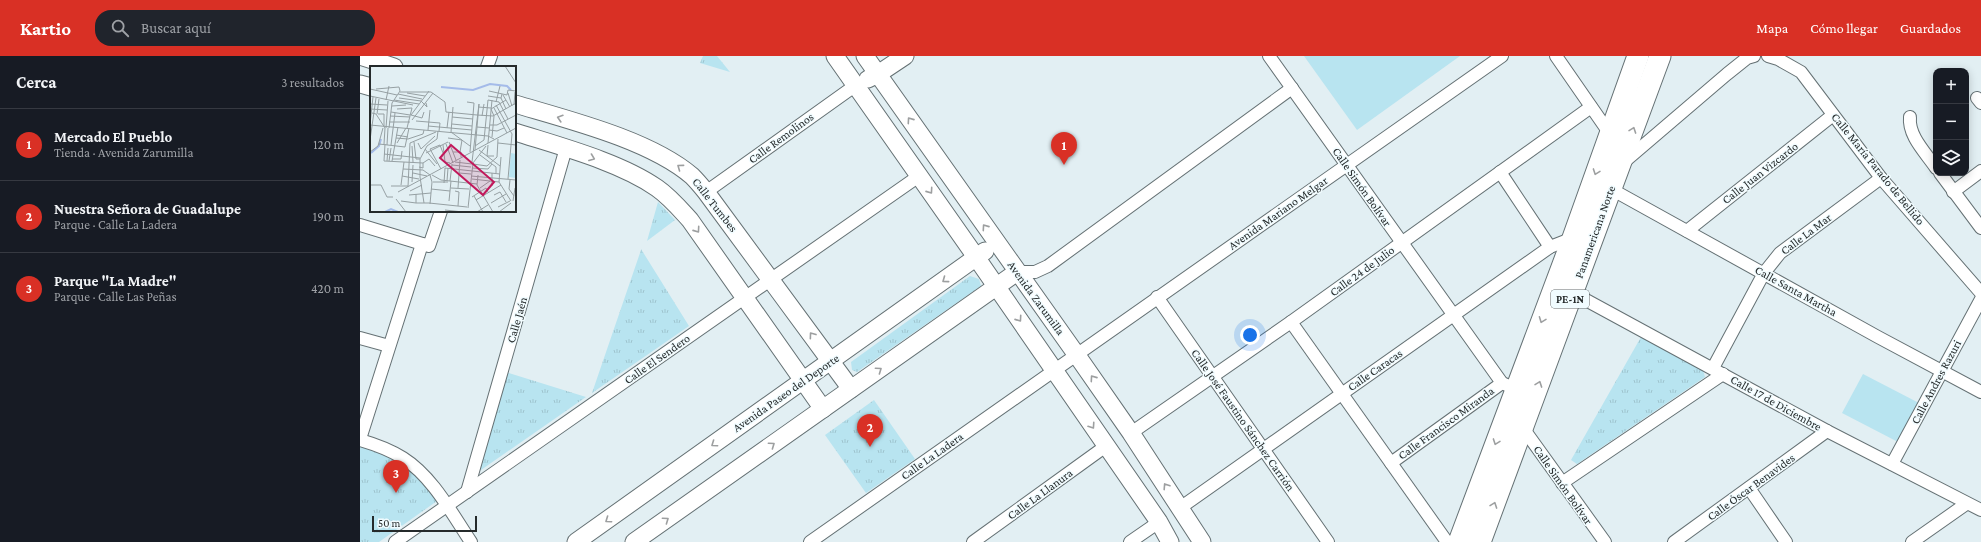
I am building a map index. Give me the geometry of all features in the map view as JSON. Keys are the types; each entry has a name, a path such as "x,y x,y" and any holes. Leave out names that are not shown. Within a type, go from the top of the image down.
{"highway":[{"name":"Panamericana Norte","path":"1459,542 1509,386 1573,238 1638,56"},
{"name":"Panamericana Norte","path":"1480,542 1660,56"}],"main road":[{"path":"360,56 391,66"},
{"name":"Avenida Zarumilla","path":"835,56 997,286 1158,522 1170,542"},
{"name":"Avenida Zarumilla","path":"865,56 1131,433 1202,542"},
{"path":"856,85 878,74 905,56"},
{"path":"360,84 370,87"},
{"name":"Calle Tumbes","path":"516,104 576,122 653,152 674,163 692,177 706,192 852,389"},
{"path":"516,132 566,148 642,179 675,203 690,220 823,409"},
{"name":"Avenida Paseo del Deporte","path":"576,542 804,381 996,242"},
{"path":"634,542 1017,272"}],"street":[{"path":"487,66 491,56"},
{"name":"Calle Simón Bolívar","path":"1269,56 1453,315 1509,386"},
{"name":"Avenida Mariano Melgar","path":"1054,370 1502,56"},
{"path":"1556,56 1610,134"},
{"path":"1619,167 1727,74 1747,58 1754,56"},
{"name":"Calle María Parado de Bellido","path":"1768,56 1778,59 1801,72 1881,178 1981,293"},
{"name":"Calle Remolinos","path":"706,192 856,85"},
{"path":"1017,272 1035,272 1048,266 1292,88"},
{"name":"Calle 24 de Julio","path":"1131,433 1291,322 1591,107"},
{"name":"Calle Juan Vizcardo","path":"1687,230 1833,114"},
{"path":"1910,118 1909,126 1912,134 1933,164"},
{"name":"Calle Jaén","path":"467,492 566,148"},
{"path":"1953,192 1981,171"},
{"path":"1500,172 1550,246"},
{"name":"Calle El Sendero","path":"395,542 920,176"},
{"path":"1942,176 1981,228"},
{"name":"Calle La Mar","path":"1562,483 1718,371 1764,273 1780,253 1881,178"},
{"name":"Calle Santa Martha","path":"1611,189 1942,372 1981,392"},
{"path":"441,212 425,245 389,346 360,439 403,458 432,486 471,542"},
{"path":"360,225 425,245"},
{"name":"Calle Caracas","path":"1180,508 1550,246 1573,238"},
{"name":"Calle 17 de Diciembre","path":"1573,293 1827,431 1966,504 1981,510"},
{"name":"Calle José Faustino Sánchez Carrión","path":"1157,297 1328,542"},
{"name":"Calle Andres Razuri","path":"1892,464 1981,299"},
{"path":"1291,322 1446,542"},
{"path":"360,338 389,346"},
{"name":"Calle La Ladera","path":"818,540 1054,370"},
{"name":"Calle Francisco Miranda","path":"1390,463 1509,386"},
{"name":"Calle Simón Bolívar","path":"1523,428 1600,540"},
{"name":"Calle Óscar Benavides","path":"1674,542 1827,431"},
{"name":"Calle La Llanura","path":"974,542 1106,446"},
{"path":"1749,488 1786,542"},
{"path":"1912,542 1966,504"},
{"path":"1130,542 1158,522"}],"green space":[{"path":"703,56 717,56 730,72 700,63"},
{"path":"1304,56 1460,56 1357,130"},
{"path":"658,202 675,220 647,241"},
{"path":"641,250 689,326 592,393"},
{"path":"970,276 979,279 981,286 857,372 852,370 851,362"},
{"path":"1641,337 1703,370 1705,377 1577,464 1571,460"},
{"path":"502,371 586,397 471,477"},
{"path":"1863,374 1919,403 1898,442 1842,413"},
{"path":"874,400 915,459 866,493 825,435"},
{"path":"360,446 384,455 404,466 421,481 437,501 379,542 360,542"}],"place":[{"name":"Mercado El Pueblo","path":"1064,165"},
{"name":"Nuestra Señora de Guadalupe","path":"870,447"},
{"name":"Parque \"La Madre\"","path":"396,493"}]}
